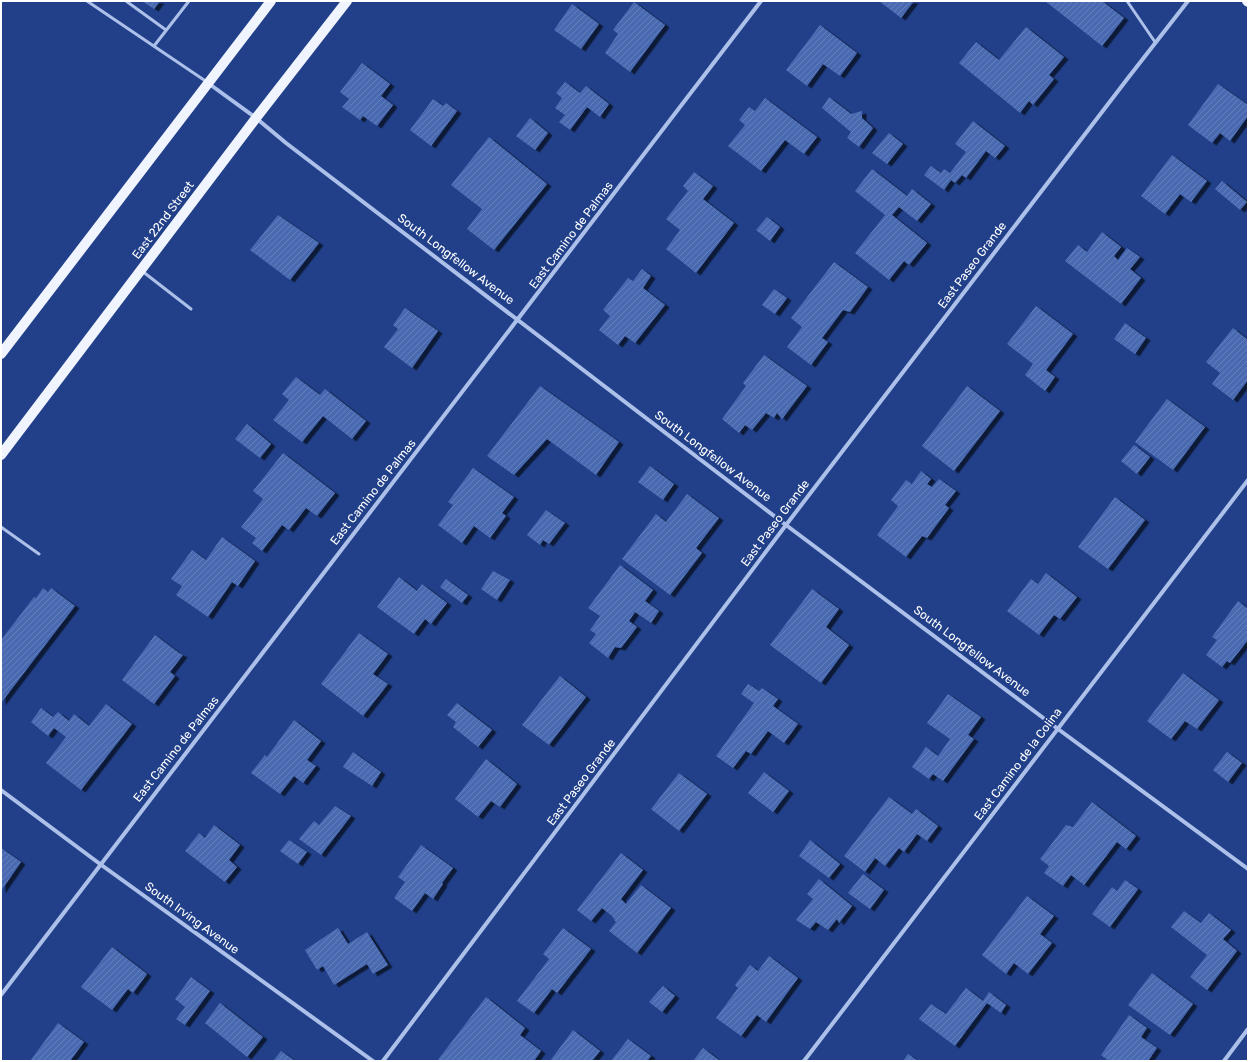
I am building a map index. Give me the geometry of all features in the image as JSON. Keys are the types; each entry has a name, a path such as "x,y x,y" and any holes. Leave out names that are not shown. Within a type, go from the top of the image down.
{"main road":[{"path":"1,354 271,1"},
{"name":"East 22nd Street","path":"1,455 256,118 347,1"}],"street":[{"name":"East Camino de Palmas","path":"1,994 519,320 761,1"},
{"name":"East Paseo Grande","path":"383,1061 786,525 1188,1"},
{"name":"South Longfellow Avenue","path":"208,83 256,118 286,143 786,525 1248,869"},
{"name":"East Camino de la Colina","path":"804,1061 1248,480"},
{"name":"South Irving Avenue","path":"1,790 100,864 373,1061"},
{"path":"1224,1061 1248,1029"}],"lane":[{"path":"87,1 208,83"},
{"path":"126,1 166,30"},
{"path":"154,46 189,1"},
{"path":"1127,1 1156,42"},
{"path":"141,270 191,309"},
{"path":"1,527 39,554"}],"building":[{"path":"142,1 160,1 154,9"},
{"path":"879,1 914,1 901,18"},
{"path":"1045,1 1102,1 1124,18 1102,46"},
{"path":"634,2 665,25 630,72 605,53 618,34 613,30"},
{"path":"572,4 599,24 581,49 554,30"},
{"path":"820,25 857,53 840,76 823,64 807,86 786,70"},
{"path":"1026,27 1064,57 1049,75 1054,79 1033,105 1029,101 1020,113 959,63 976,42 999,60"},
{"path":"362,63 390,84 381,96 393,105 377,126 363,116 360,120 342,107 349,99 340,92"},
{"path":"565,82 580,93 586,86 609,104 600,117 587,107 570,130 559,122 565,115 555,108 562,98 556,93"},
{"path":"1218,84 1248,105 1248,116 1230,141 1220,133 1212,143 1188,125"},
{"path":"829,97 851,114 862,111 862,118 873,128 859,147 847,138 851,132 822,108"},
{"path":"765,98 817,137 804,154 785,140 761,171 728,146 745,125 739,120 749,107 755,111"},
{"path":"433,99 443,106 446,103 457,111 431,146 410,130"},
{"path":"530,118 548,133 535,150 516,136"},
{"path":"973,121 1005,146 995,158 986,151 966,178 962,175 955,183 951,180 944,190 924,175 931,166 941,173 944,169 950,173 966,152 955,144"},
{"path":"889,133 903,144 887,164 872,153"},
{"path":"489,137 547,184 494,250 467,229 482,209 451,185"},
{"path":"1172,155 1207,181 1191,202 1180,194 1165,214 1141,196"},
{"path":"872,169 907,196 912,189 931,204 917,221 899,207 892,215 927,243 909,265 904,261 889,280 855,253 885,215 855,191"},
{"path":"694,172 713,186 703,199 734,223 696,273 666,249 680,230 666,219 688,191 683,186"},
{"path":"1222,181 1247,202 1240,210 1215,189"},
{"path":"278,215 319,243 290,280 250,250"},
{"path":"767,217 780,227 770,241 756,230"},
{"path":"1102,232 1121,247 1114,256 1118,260 1127,248 1140,257 1130,269 1141,278 1121,304 1065,261 1078,245 1087,252"},
{"path":"834,262 868,287 850,312 843,310 822,338 828,342 811,365 787,347 802,327 791,318"},
{"path":"642,269 651,276 643,288 665,305 635,343 625,336 618,345 599,330 610,316 603,310 628,278 633,281"},
{"path":"774,289 787,298 775,314 762,305"},
{"path":"1036,306 1073,334 1046,370 1055,377 1045,391 1025,375 1033,364 1007,344"},
{"path":"405,308 438,331 412,368 384,347 398,329 393,325"},
{"path":"1125,323 1146,338 1135,354 1114,339"},
{"path":"1233,328 1248,340 1248,380 1233,400 1212,384 1220,373 1206,362"},
{"path":"764,355 807,386 782,419 777,413 774,418 766,413 752,430 745,425 739,433 722,419 746,386 743,383"},
{"path":"296,377 320,395 325,389 366,421 352,439 323,416 302,442 273,420 289,400 282,394"},
{"path":"540,386 619,442 596,475 547,439 514,475 487,456"},
{"path":"967,386 1000,411 954,471 922,446"},
{"path":"1167,399 1205,427 1173,470 1135,442"},
{"path":"247,424 271,444 260,458 235,439"},
{"path":"1134,445 1150,457 1137,474 1121,461"},
{"path":"283,453 335,493 317,516 306,508 289,530 282,525 262,551 252,543 256,538 241,527 263,499 253,491"},
{"path":"650,466 674,484 663,500 638,482"},
{"path":"473,468 514,497 502,513 506,516 490,538 474,526 462,543 438,525 453,505 448,502"},
{"path":"921,471 931,479 927,484 932,487 939,479 956,491 945,505 949,508 927,538 922,536 906,557 877,535 898,506 891,500 906,480 912,484"},
{"path":"687,494 719,518 696,548 702,553 670,595 622,559 656,514 666,522"},
{"path":"1115,497 1145,520 1108,569 1078,547"},
{"path":"546,510 565,523 549,544 543,540 540,545 527,535"},
{"path":"222,537 255,561 238,586 232,582 208,617 176,595 182,586 171,579 192,550 206,560"},
{"path":"620,565 653,590 645,601 659,611 651,623 635,612 629,621 637,627 621,648 615,647 608,658 589,643 596,634 590,630 600,616 588,608"},
{"path":"493,571 510,580 497,600 481,589"},
{"path":"1046,573 1077,597 1060,619 1054,615 1039,635 1007,611 1031,579 1038,584"},
{"path":"399,577 417,591 422,584 447,603 431,624 425,619 414,634 377,607"},
{"path":"446,579 468,595 462,603 440,587"},
{"path":"43,588 48,592 51,588 75,606 1,703 1,640 34,597 36,598"},
{"path":"812,589 839,609 826,627 849,645 821,683 770,645"},
{"path":"1238,601 1248,609 1248,640 1230,663 1227,661 1222,667 1206,655 1217,640 1212,637"},
{"path":"359,633 388,654 373,674 388,684 363,716 321,684"},
{"path":"155,635 183,655 170,672 175,676 154,704 122,680"},
{"path":"1183,673 1219,700 1197,729 1185,721 1171,739 1147,721"},
{"path":"560,676 586,697 549,745 522,725"},
{"path":"748,684 759,691 762,688 778,699 773,706 798,724 784,743 768,731 751,754 746,751 733,768 716,756 754,703 741,694"},
{"path":"948,694 981,717 968,735 974,739 943,781 933,774 929,779 912,767 926,747 938,756 950,739 927,723"},
{"path":"457,703 492,730 478,747 453,727 456,722 447,715"},
{"path":"106,704 132,724 81,790 46,763 66,737 54,728 48,736 31,722 41,708 53,717 58,712 69,721 74,714 89,726"},
{"path":"294,720 321,741 307,760 316,766 303,783 294,776 280,794 251,773 265,755 267,757"},
{"path":"353,752 381,772 372,786 343,767"},
{"path":"1227,752 1242,763 1228,782 1213,770"},
{"path":"486,759 517,784 500,807 491,801 478,817 455,799"},
{"path":"764,772 789,791 773,812 748,793"},
{"path":"679,773 707,794 679,831 651,809"},
{"path":"889,797 912,814 916,809 938,826 927,841 917,834 904,852 899,848 885,866 875,858 865,872 844,856"},
{"path":"1092,802 1136,836 1126,849 1117,842 1084,885 1071,875 1063,886 1044,873 1049,866 1040,859 1066,825 1073,827"},
{"path":"335,806 351,816 321,855 299,839 314,821 319,825"},
{"path":"214,825 240,845 229,860 237,867 225,882 185,851 199,833 205,838"},
{"path":"289,840 307,852 298,864 280,851"},
{"path":"810,840 840,864 829,878 799,856"},
{"path":"421,845 453,868 433,899 425,893 412,911 394,898 405,882 398,877"},
{"path":"1,848 21,862 1,891"},
{"path":"621,853 643,870 621,899 626,904 641,885 671,908 637,953 609,931 616,922 612,916 602,908 591,921 577,910"},
{"path":"863,874 884,890 870,909 848,893"},
{"path":"819,879 852,906 839,923 837,919 828,930 816,922 810,929 796,920 813,899 807,894"},
{"path":"1125,880 1138,889 1110,927 1092,914 1112,887 1117,891"},
{"path":"1027,896 1054,916 1040,934 1052,943 1028,974 1014,963 1006,974 982,955"},
{"path":"1184,911 1201,923 1209,913 1231,930 1223,939 1237,951 1207,990 1190,977 1207,955 1171,927"},
{"path":"338,928 348,944 367,932 388,965 373,974 367,964 334,985 323,966 317,970 305,950"},
{"path":"563,928 591,949 557,993 552,989 534,1013 517,1001 549,959 543,954"},
{"path":"112,947 147,974 133,993 128,989 112,1010 81,987"},
{"path":"769,956 798,978 766,1022 757,1015 741,1036 716,1018 738,988 735,985 750,965 758,971"},
{"path":"1152,973 1193,1004 1170,1035 1128,1005"},
{"path":"191,977 210,991 185,1025 176,1019 185,1007 175,999"},
{"path":"663,986 675,996 662,1012 649,1002"},
{"path":"966,988 983,1001 989,992 1006,1005 1001,1013 987,1003 955,1046 919,1019 931,1004 946,1014"},
{"path":"486,997 525,1028 520,1035 541,1051 534,1061 437,1061"},
{"path":"220,1003 263,1037 247,1057 205,1023"},
{"path":"1129,1015 1147,1028 1141,1037 1157,1048 1148,1061 1109,1061 1101,1055"},
{"path":"58,1023 84,1042 70,1061 30,1061"},
{"path":"573,1030 600,1051 592,1061 550,1061"},
{"path":"628,1039 651,1056 647,1061 611,1061"},
{"path":"703,1048 720,1061 693,1061"},
{"path":"281,1051 295,1061 273,1061"},
{"path":"908,1054 918,1061 903,1061"}]}
